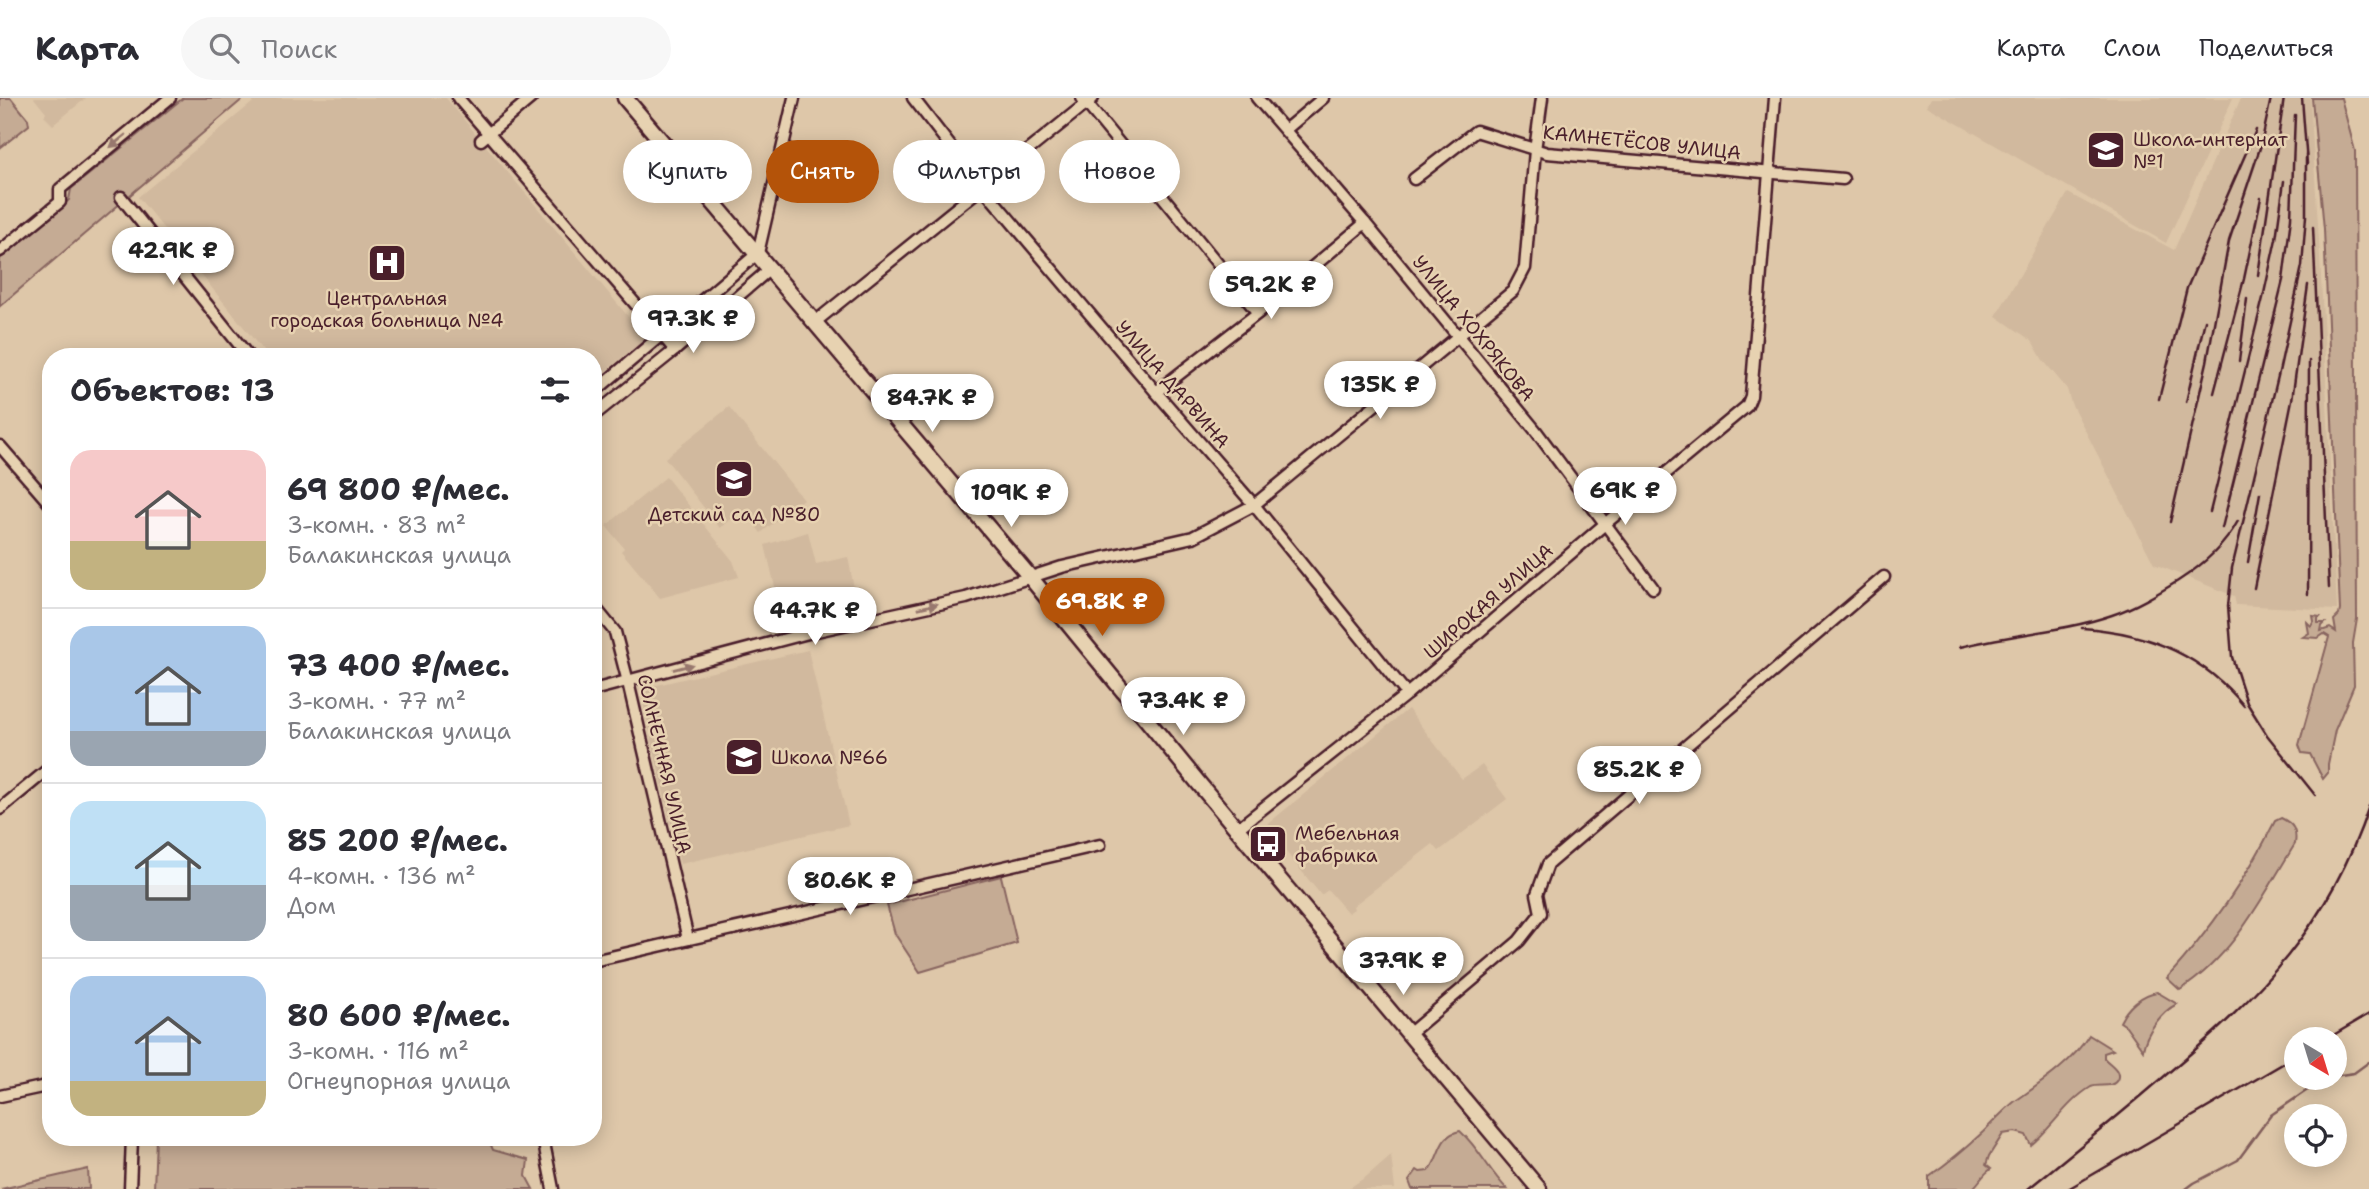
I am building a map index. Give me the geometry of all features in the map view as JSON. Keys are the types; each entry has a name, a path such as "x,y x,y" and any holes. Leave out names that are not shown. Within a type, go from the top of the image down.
{"main road":[{"path":"625,98 1030,577 1237,830 1539,1189"}],"street":[{"path":"0,251 60,202 60,189 170,98"},
{"path":"458,98 484,137 675,351"},
{"path":"484,137 531,98"},
{"path":"602,386 758,253 794,98"},
{"name":"УЛИЦА ДАРВИНА","path":"913,98 946,140"},
{"name":"УЛИЦА ХОХРЯКОВА","path":"1257,98 1365,223 1536,431 1653,588"},
{"path":"1285,131 1323,98"},
{"path":"602,688 812,632 966,598 1062,567 1194,537 1254,505 1513,291 1525,268 1542,98"},
{"name":"ШИРОКАЯ УЛИЦА","path":"1237,830 1407,694 1747,406 1751,396 1775,98"},
{"path":"1039,140 1087,100 1258,313"},
{"name":"КАМНЕТЁСОВ УЛИЦА","path":"1414,180 1476,131 1547,153 1843,178"},
{"path":"121,197 243,348"},
{"path":"815,322 962,203"},
{"name":"УЛИЦА ДАРВИНА","path":"996,203 1254,505 1407,694"},
{"path":"1156,392 1258,313 1365,223"},
{"path":"602,409 675,351 771,268"},
{"path":"0,446 42,495"},
{"path":"1410,1033 1518,942 1541,912 1537,894 1548,864 1884,577"},
{"name":"СОЛНЕЧНАЯ УЛИЦА","path":"602,616 615,632 688,939"},
{"path":"0,809 42,774"},
{"path":"602,959 1100,845"},
{"path":"0,1096 42,1087"},
{"path":"130,1189 132,1146"},
{"path":"545,1146 554,1189"}],"shaded area":[{"path":"0,98 11,98 28,119 29,125 0,148"},
{"path":"34,98 86,98 53,125 44,116 46,113"},
{"path":"183,98 244,98 0,306 0,259 69,200 71,189"},
{"name":"Центральная городская больница №4","path":"258,98 446,98 646,338 602,374 602,348 261,348 138,197"},
{"name":"Школа-интернат №1","path":"1931,98 2233,98 2166,243 1927,106"},
{"path":"2241,98 2310,98 2337,610 2236,605 2234,596 2154,564 2071,403 2067,389 2043,360 2032,341 1996,316 2068,193 2174,250"},
{"path":"2312,98 2341,98 2355,151 2357,619 2353,643 2354,685 2335,730 2328,773 2323,779 2310,754 2302,753 2299,745 2329,637 2324,634 2318,638 2303,637 2309,633 2307,622 2311,626 2313,616 2320,617 2318,623 2325,623 2321,631 2330,628 2336,632 2334,620 2340,610 2324,229"},
{"name":"Детский сад №80","path":"729,407 803,499 761,533 743,510 720,528 665,458"},
{"path":"666,477 733,561 739,577 660,598 621,551 624,548 606,526"},
{"path":"808,532 816,564 848,557 857,604 783,620 765,545"},
{"name":"Школа №66","path":"808,650 849,825 680,864 640,689"},
{"path":"1408,709 1462,779 1482,765 1507,799 1439,851 1433,844 1353,906 1354,909 1348,913 1328,890 1321,895 1265,826"},
{"path":"2281,818 2294,828 2295,844 2232,943 2199,976 2180,990 2167,978 2226,904 2275,821"},
{"path":"1001,876 1017,943 920,972 895,934 887,905"},
{"path":"2157,992 2177,1004 2165,1012 2155,1024 2143,1050 2120,1022 2136,1002"},
{"path":"2089,1035 2113,1050 2104,1053 2104,1058 2118,1073 2115,1083 2094,1086 2082,1093 2031,1145 2026,1135 2015,1132 2003,1134 1989,1156 1986,1165 1991,1169 1972,1189 1929,1189 1929,1176 1970,1144 2014,1102 2065,1063"},
{"path":"1460,1131 1507,1189 1412,1189 1409,1181 1417,1170 1429,1171 1443,1142 1453,1133"},
{"path":"156,1146 491,1146 493,1150 528,1160 526,1176 533,1189 154,1189"},
{"path":"1391,1155 1395,1189 1348,1189 1367,1176"},
{"path":"88,1169 89,1189 1,1189"}],"waterway":[{"path":"2347,1074 2354,1073 2369,1062"},
{"path":"2186,1189 2238,1160 2271,1115 2307,1090"}],"railway":[{"path":"2170,522 2207,362 2229,241 2261,145 2271,98"},
{"path":"2258,275 2284,98"},
{"path":"2302,98 2307,164"},
{"path":"2222,528 2283,280 2291,218 2295,115"},
{"path":"2159,399 2187,288 2256,130"},
{"path":"2306,154 2306,216 2302,266 2232,568 2228,606 2232,657 2247,703 2267,735 2315,795"},
{"path":"2210,512 2263,298 2276,239 2284,181"},
{"path":"2214,393 2244,279 2261,198"},
{"path":"2313,227 2329,588"},
{"path":"2254,588 2292,400 2308,285"},
{"path":"2239,361 2247,299"},
{"path":"2186,402 2205,320"},
{"path":"2308,594 2309,361"},
{"path":"2248,562 2260,493"},
{"path":"1960,647 2093,621 2129,608 2196,569 2212,555 2238,521"},
{"path":"2082,628 2129,635 2172,649 2210,673 2244,706"},
{"path":"2028,1189 2133,1103 2262,986 2288,955 2334,887 2353,849 2369,806"},
{"path":"2347,1027 2369,1014"},
{"path":"2068,1189 2284,1063"}],"place":[{"name":"Школа-интернат №1","path":"2106,150"},
{"name":"Центральная городская больница №4","path":"387,263"},
{"name":"Детский сад №80","path":"734,479"},
{"name":"Школа №66","path":"744,757"},
{"name":"Мебельная фабрика","path":"1268,844"}]}
